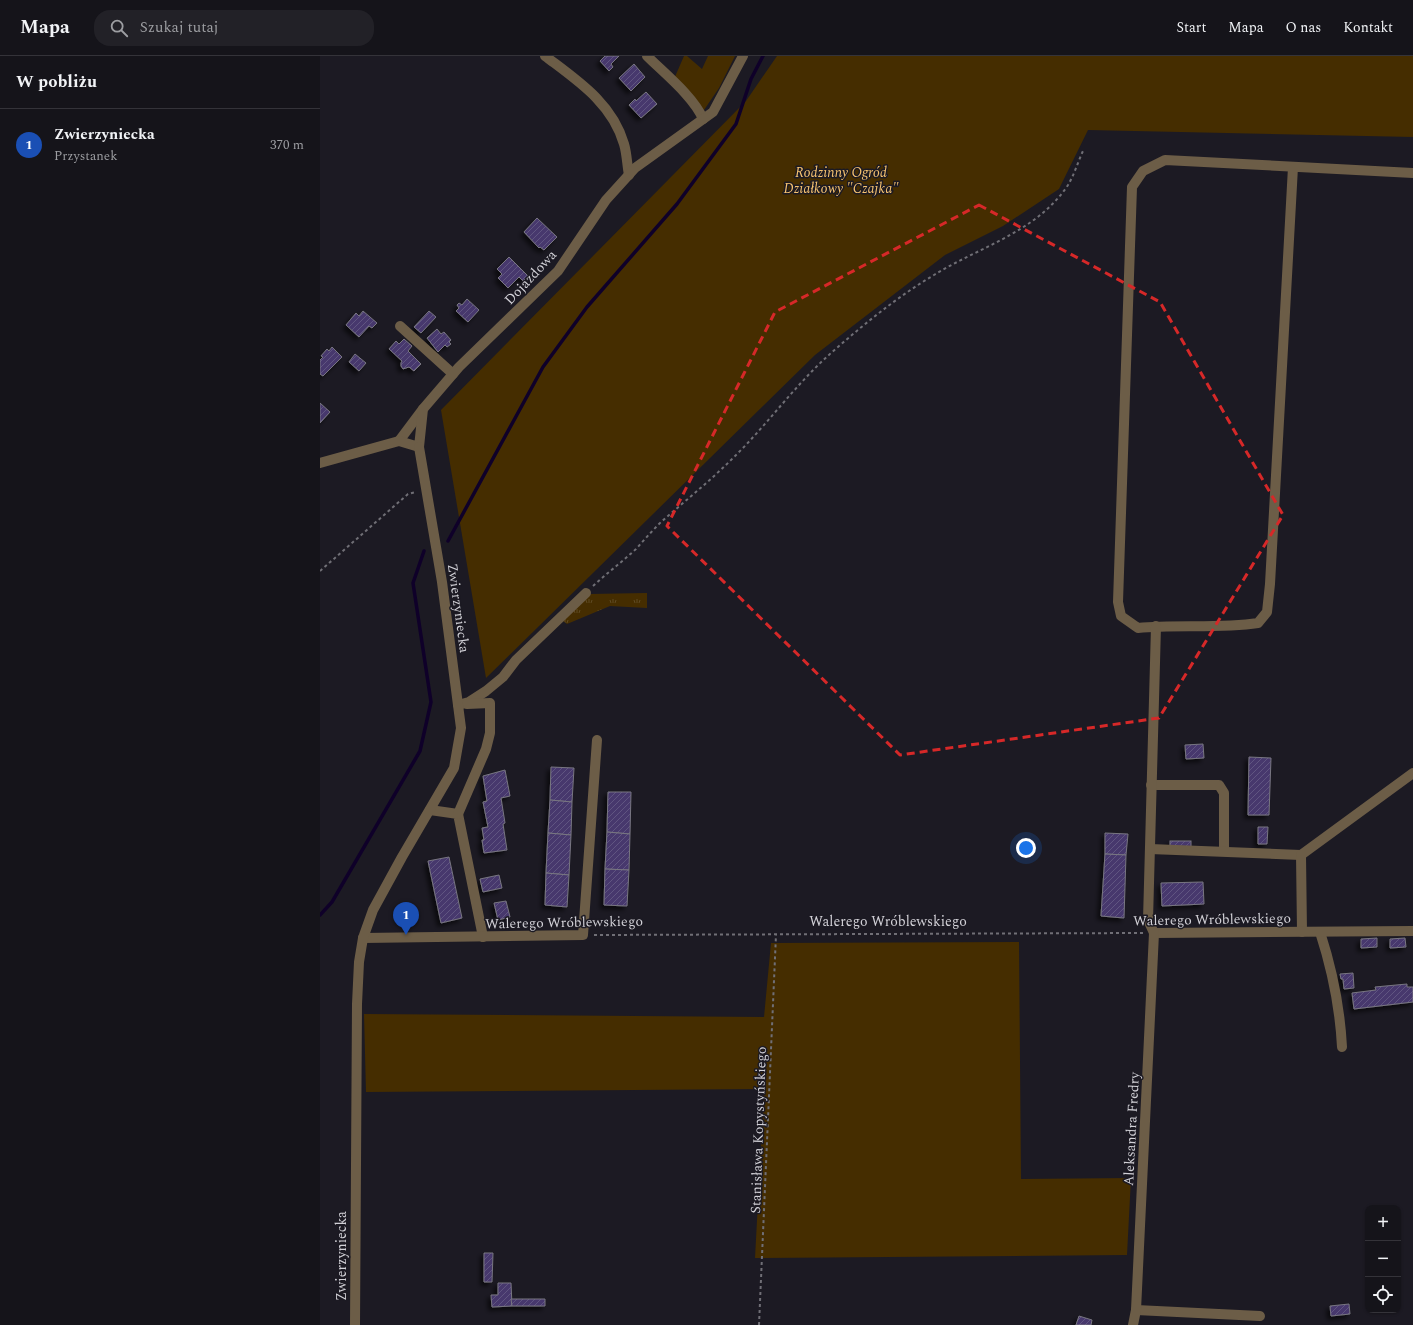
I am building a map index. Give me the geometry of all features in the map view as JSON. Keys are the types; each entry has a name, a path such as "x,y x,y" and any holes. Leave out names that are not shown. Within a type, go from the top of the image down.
{"street":[{"path":"546,56 588,89 605,107 617,125 624,145 629,175"},
{"path":"647,56 691,100 699,110 703,119"},
{"name":"Dojazdowa","path":"399,441 423,409 453,374 558,271 606,200 635,168 712,112 743,56"},
{"path":"1293,166 1270,584 1267,612 1258,624 1236,627 1156,626 1138,628 1121,616 1118,602 1132,187 1143,171 1165,160 1293,166 1413,173"},
{"path":"400,326 453,374"},
{"path":"320,463 399,441 419,447 423,409"},
{"name":"Zwierzyniecka","path":"355,1325 357,1004 359,962 363,938 373,910 454,768 461,728 442,582 419,447"},
{"path":"458,705 469,702 486,691 503,677 516,660 586,593"},
{"path":"1154,933 1148,920 1156,626"},
{"path":"458,705 490,703 490,733 486,748 458,814 484,936"},
{"path":"583,935 598,740"},
{"path":"1150,848 1302,855 1413,773"},
{"path":"1151,785 1219,785 1224,792 1224,852"},
{"path":"430,810 458,814"},
{"path":"1302,855 1302,932"},
{"name":"Walerego Wróblewskiego","path":"1154,933 1413,931"},
{"path":"1320,932 1328,957 1340,1018 1342,1047"},
{"name":"Aleksandra Fredry","path":"1133,1325 1136,1310 1154,933"},
{"name":"Walerego Wróblewskiego","path":"363,938 583,935"},
{"path":"1136,1310 1260,1316"}],"path":[{"path":"586,593 635,549 660,523 734,458 803,381 830,354 909,290 1027,225 1048,208 1068,185 1083,151"},
{"path":"320,571 408,494 426,489"},
{"name":"Walerego Wróblewskiego","path":"583,935 1154,933"},
{"name":"Stanisława Kopystyńskiego","path":"759,1325 776,935"}],"highlighted area":[{"path":"979,205 1160,302 1283,515 1159,718 900,755 667,526 775,312"}],"green space":[{"path":"684,56 687,56 702,69 708,56 735,56 719,88 704,110 674,79"},
{"name":"Rodzinny Ogród Działkowy \"Czajka\"","path":"777,56 1413,56 1413,137 1088,130 1059,189 1003,226 945,255 815,355 486,678 441,410 746,101"},
{"path":"647,593 647,608 610,606 567,624 563,621 591,594"},
{"path":"1019,942 1021,1179 1131,1178 1127,1255 755,1258 764,1089 366,1092 364,1014 764,1017 771,943"}],"building":[{"path":"605,56 619,56 611,64 613,67 609,71 600,61"},
{"path":"634,64 645,77 631,91 619,78"},
{"path":"646,92 657,104 641,118 629,105"},
{"path":"537,218 557,237 544,250 540,247 539,248 524,232"},
{"path":"509,257 528,276 523,281 519,277 508,288 498,278 502,274 497,269"},
{"path":"467,299 479,310 468,322 456,311 459,308 457,305 459,303 462,305"},
{"path":"363,311 377,323 372,328 369,326 359,337 346,325 356,313 359,316"},
{"path":"429,311 436,317 421,333 414,327"},
{"path":"437,329 441,334 444,332 451,340 449,342 451,344 447,347 445,345 438,352 427,338"},
{"path":"404,339 412,346 408,351 421,364 414,371 409,367 403,369 401,366 402,361 389,349 396,341 399,344"},
{"path":"332,347 342,357 323,376 320,374 320,360 323,357 321,356 327,349 329,351"},
{"path":"355,354 366,363 359,371 349,362"},
{"path":"320,403 330,412 320,423"},
{"path":"1203,744 1204,758 1186,759 1185,745"},
{"path":"1249,757 1271,758 1269,815 1248,815"},
{"path":"551,767 574,768 572,802 550,800"},
{"path":"505,770 510,796 501,798 507,850 484,853 482,828 488,827 483,802 487,801 483,776"},
{"path":"608,792 631,792 630,834 607,832"},
{"path":"550,800 572,802 571,835 548,833"},
{"path":"1258,827 1268,827 1267,844 1258,844"},
{"path":"607,832 630,834 629,870 605,869"},
{"path":"548,833 571,835 569,875 546,873"},
{"path":"1105,833 1128,834 1126,855 1105,854"},
{"path":"1170,841 1191,841 1191,849 1170,849"},
{"path":"1105,854 1126,855 1124,918 1101,916"},
{"path":"449,857 462,918 441,923 428,861"},
{"path":"605,869 629,870 627,906 604,905"},
{"path":"546,873 569,875 567,907 545,905"},
{"path":"499,875 502,888 483,892 480,879"},
{"path":"1203,882 1204,904 1162,906 1161,883"},
{"path":"506,901 510,917 498,920 494,903"},
{"path":"1377,938 1377,947 1361,948 1361,939"},
{"path":"1405,938 1406,947 1390,948 1390,939"},
{"path":"1353,973 1354,988 1344,989 1343,979 1341,979 1340,974"},
{"path":"1407,984 1407,987 1413,987 1413,1002 1354,1009 1352,993 1376,990 1375,987"},
{"path":"484,1253 493,1253 492,1282 484,1282"},
{"path":"498,1283 511,1283 512,1306 492,1307 491,1295 498,1295"},
{"path":"511,1299 545,1299 545,1306 512,1306"},
{"path":"1349,1304 1350,1314 1331,1316 1330,1306"},
{"path":"1079,1316 1092,1320 1091,1325 1076,1325"}],"waterway":[{"path":"448,541 543,367 587,307 677,204 736,124 751,79 763,56"},
{"path":"320,915 332,902 420,751 431,702 413,583 424,551"}],"place":[{"name":"Zwierzyniecka","path":"406,935"}]}
